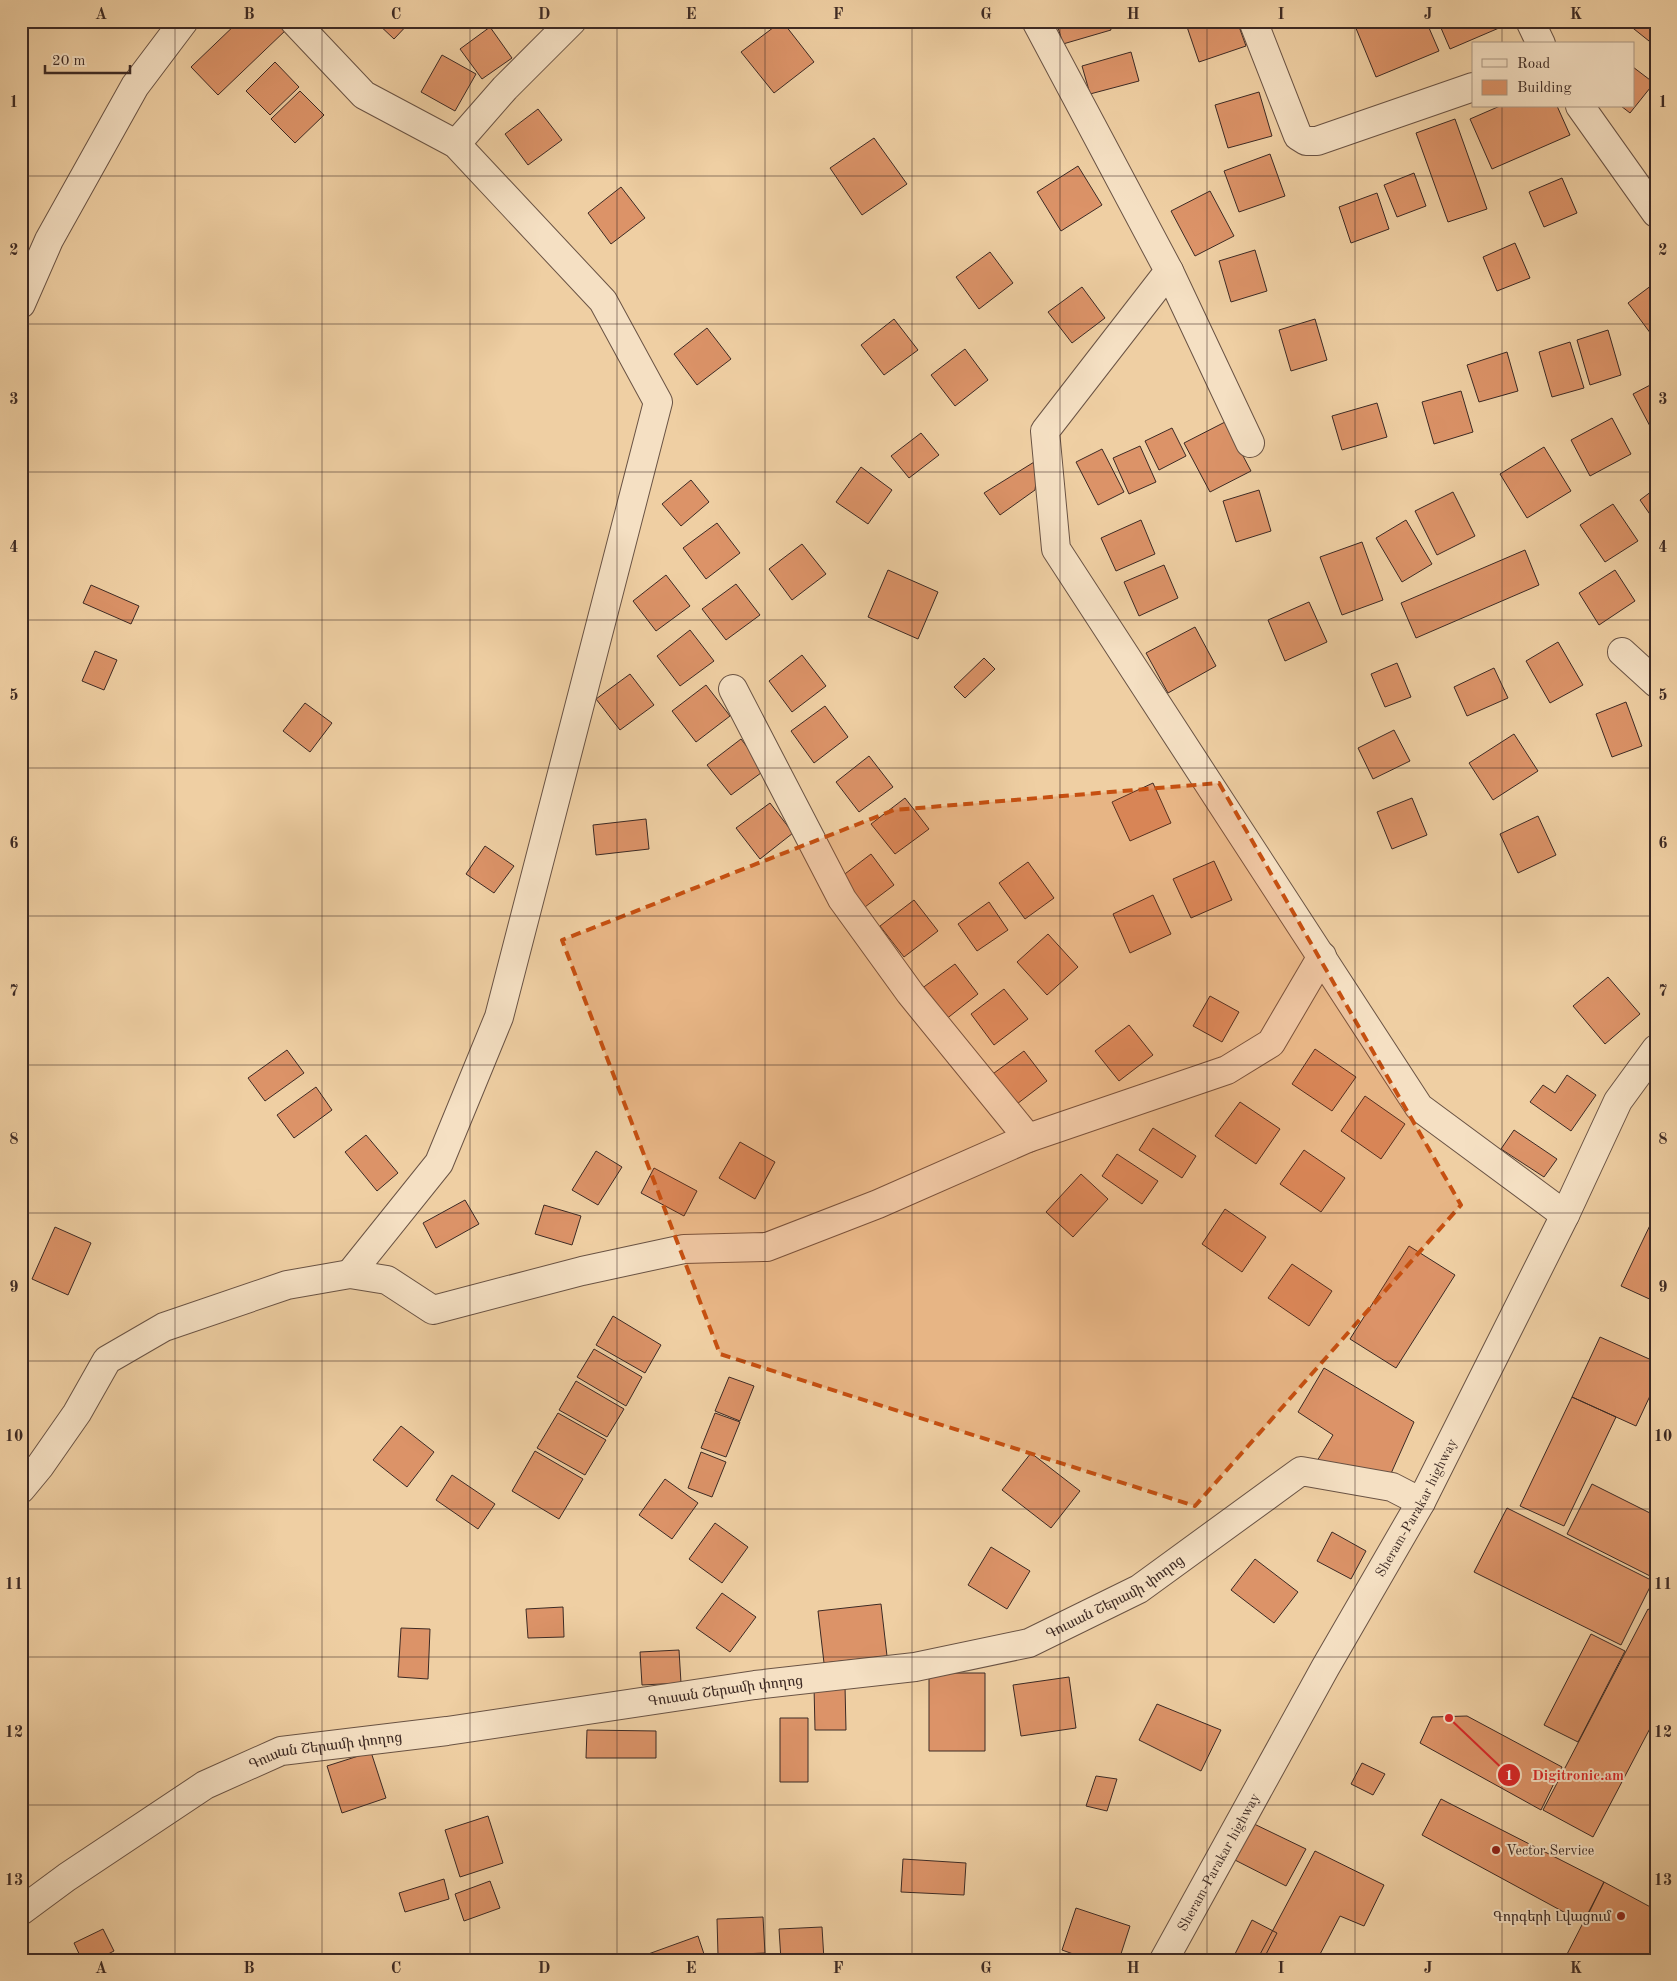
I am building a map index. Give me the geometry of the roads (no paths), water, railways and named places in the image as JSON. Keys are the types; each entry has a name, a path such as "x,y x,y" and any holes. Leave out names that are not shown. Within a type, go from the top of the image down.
{"street":[{"path":"21,304 49,240 135,86 184,21"},
{"path":"294,21 364,95 456,144 603,301 658,402 499,1017 439,1163 350,1274"},
{"path":"456,144 505,88 572,21"},
{"path":"1036,21 1169,271 1250,443"},
{"path":"1253,21 1298,136 1306,141 1317,141 1472,87"},
{"path":"1530,21 1539,42"},
{"path":"1582,108 1644,178 1656,214"},
{"path":"1169,271 1045,430 1056,549 1419,1107 1565,1215"},
{"path":"1622,652 1656,683"},
{"path":"733,689 842,899 910,993 1028,1138"},
{"path":"21,1489 77,1413 107,1360 164,1327 287,1285 350,1274 387,1280 433,1310 582,1271 684,1249 768,1247 878,1204 1028,1138 1226,1070 1271,1043 1322,956"},
{"name":"Sheram-Parakar highway","path":"1164,1960 1325,1668 1421,1502 1565,1215 1618,1101 1656,1049"},
{"name":"Գուսան Շերամի փողոց","path":"21,1911 67,1877 205,1785 281,1751 447,1731 748,1686 915,1667 1029,1643 1140,1589 1301,1471 1392,1487 1421,1502"}],"place":[{"name":"Digitronic.am","path":"1449,1718"},
{"name":"Vector Service","path":"1496,1850"},
{"name":"Գորգերի Լվացում","path":"1621,1916"}]}
